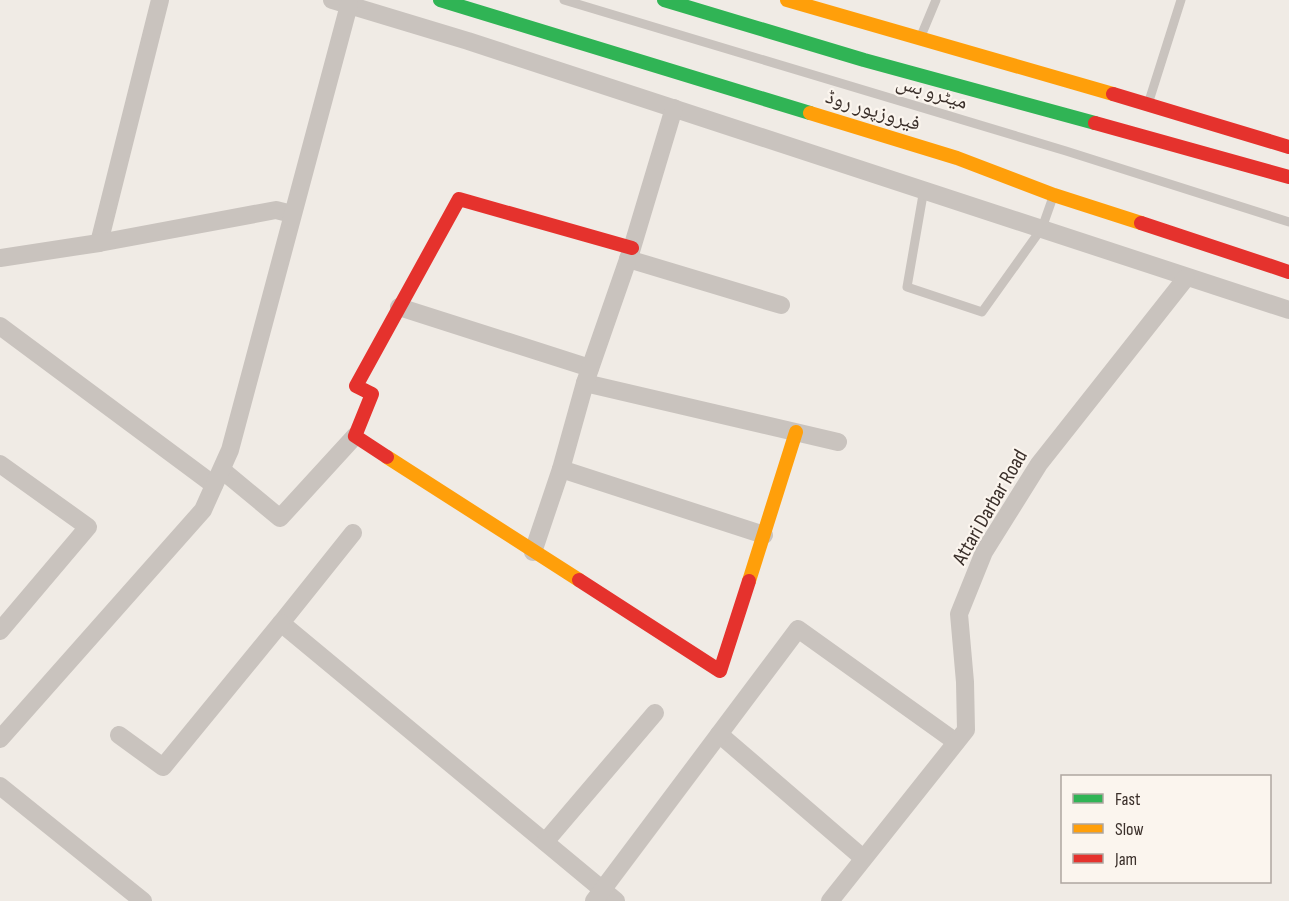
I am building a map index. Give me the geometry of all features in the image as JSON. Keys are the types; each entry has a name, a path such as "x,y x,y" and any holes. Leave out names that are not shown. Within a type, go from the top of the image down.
{"street":[{"path":"99,243 160,0"},
{"name":"فیروزپور روڈ","path":"440,0 957,158 1054,195 1289,272"},
{"path":"664,0 864,60 1289,177"},
{"path":"788,0 1149,104 1289,147"},
{"path":"0,739 203,510 230,450 292,214 340,2 468,41 1289,310"},
{"path":"533,552 561,469 588,376 630,253 674,108"},
{"path":"0,326 280,518 355,436 372,394 356,386 459,199 630,253 781,305"},
{"path":"0,258 99,243 276,210 292,214"},
{"name":"Attari Darbar Road","path":"830,901 966,730 965,682 959,614 984,552 1039,464 1186,278"},
{"path":"399,307 588,376 838,442"},
{"path":"355,436 720,671 796,432"},
{"path":"0,464 88,527 0,631"},
{"path":"561,469 764,535"},
{"path":"119,735 163,767 353,533"},
{"path":"281,622 545,842 604,897 719,734 798,629 956,742"},
{"path":"545,842 656,712"},
{"path":"719,734 863,858"},
{"path":"0,786 143,901"}],"lane":[{"name":"میٹرو بس","path":"564,0 1055,148 1289,222"},
{"path":"920,38 936,0"},
{"path":"1149,104 1181,0"},
{"path":"924,189 907,286 982,312 1042,228 1054,195"}],"traffic: fast":[{"path":"440,0 810,113"},
{"path":"664,0 864,60 1095,123"}],"traffic: slow":[{"path":"787,0 1113,94"},
{"path":"810,113 957,158 1054,195 1141,223"},
{"path":"749,581 796,432"},
{"path":"387,457 579,580"}],"traffic: jam":[{"path":"1113,94 1289,147"},
{"path":"1095,123 1289,177"},
{"path":"387,457 355,436 372,394 356,386 459,199 632,248"},
{"path":"1141,223 1289,272"},
{"path":"579,580 720,671 749,581"}]}
